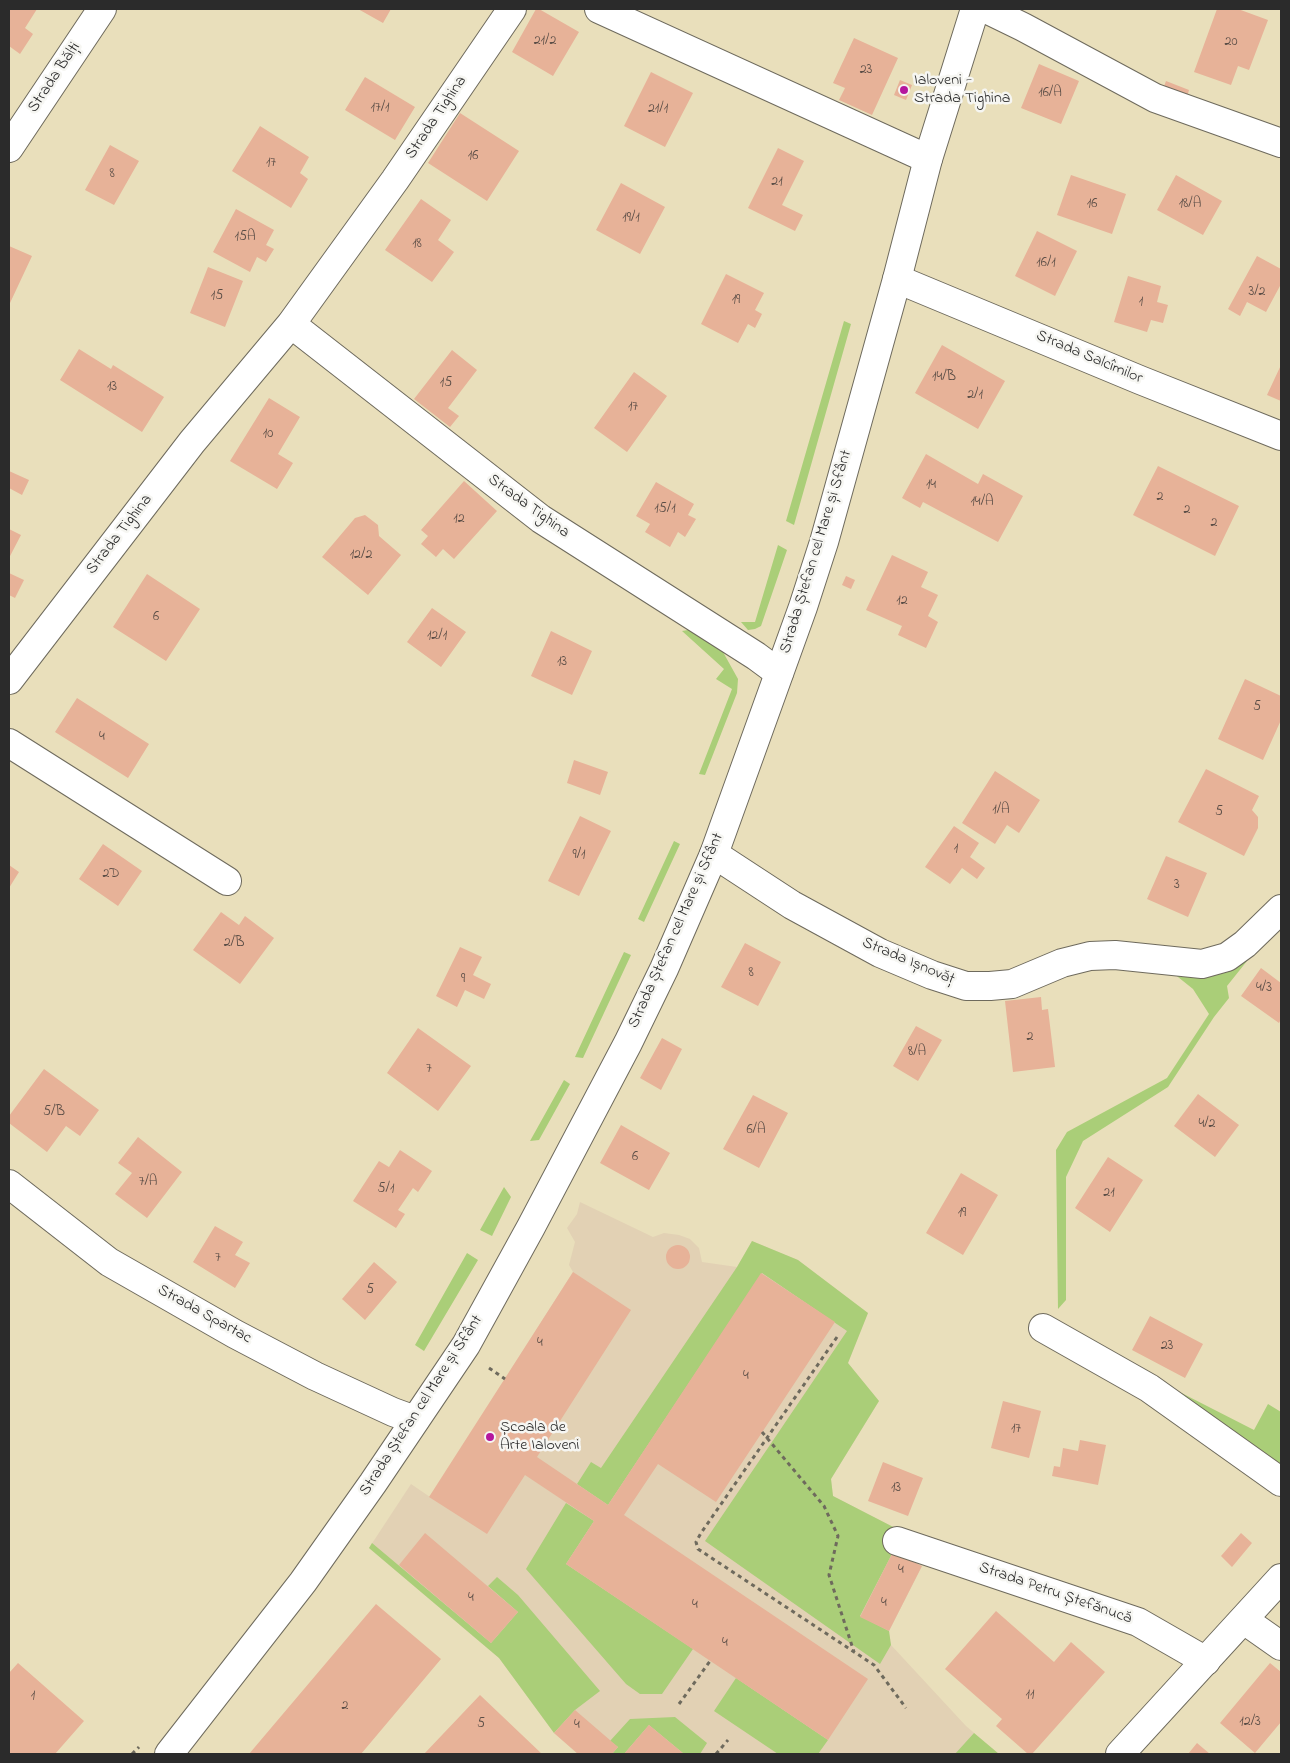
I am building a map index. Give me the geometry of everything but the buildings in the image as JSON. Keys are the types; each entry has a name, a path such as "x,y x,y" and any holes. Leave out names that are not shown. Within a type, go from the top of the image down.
{"street":[{"name":"Strada Bălți","path":"9,148 102,9"},
{"name":"Strada Tighina","path":"9,680 192,442 291,324 395,180 512,9"},
{"path":"599,9 928,159"},
{"name":"Strada Ștefan cel Mare și Sfânt","path":"169,1754 303,1582 471,1337 605,1086 664,969 714,854 803,607 824,542 897,279 928,159 975,9"},
{"path":"986,9 1155,98 1281,143"},
{"name":"Strada Salcîmilor","path":"897,279 1281,436"},
{"name":"Strada Tighina","path":"291,324 541,519 779,673"},
{"path":"9,743 227,881"},
{"name":"Strada Ișnovăț","path":"714,854 792,905 880,953 932,976 966,986 1012,984 1062,963 1090,956 1115,955 1202,964 1227,956 1239,948 1281,909"},
{"name":"Strada Spartac","path":"9,1184 118,1266 235,1334 307,1371 393,1412 415,1420"},
{"path":"1043,1328 1149,1388 1281,1482"},
{"name":"Strada Petru Ștefănucă","path":"897,1541 1138,1622 1206,1661"},
{"path":"1120,1754 1281,1578"},
{"path":"1244,1620 1281,1646"}],"path":[{"path":"837,1337 696,1542 698,1549 874,1665 906,1708"},
{"path":"762,1432 824,1506 838,1536 829,1576 854,1652"},
{"path":"679,1704 710,1661"},
{"path":"716,1754 728,1740"}],"shaded area":[{"path":"580,1202 653,1237 664,1233 690,1239 699,1248 702,1262 737,1267 752,1241 798,1260 868,1313 848,1363 879,1401 831,1479 833,1496 901,1531 894,1552 922,1566 889,1631 891,1645 966,1726 999,1754 578,1754 554,1733 499,1658 369,1548 411,1484 430,1497 573,1272 569,1265 575,1242 567,1228 577,1214"}],"green space":[{"path":"844,321 851,324 794,525 786,521"},
{"path":"778,545 787,550 761,626 748,630 741,622 755,622"},
{"path":"694,629 710,637 723,652 738,679 737,693 705,775 699,774 732,689 716,679 724,669 682,631"},
{"path":"674,841 680,844 644,922 638,919"},
{"path":"624,952 631,955 583,1058 575,1057"},
{"path":"1247,961 1227,986 1229,998 1214,1017 1168,1087 1083,1141 1066,1177 1066,1300 1058,1309 1056,1150 1067,1132 1167,1078 1209,1014 1193,989 1173,973 1211,974"},
{"path":"564,1080 570,1084 539,1140 530,1141"},
{"path":"504,1187 511,1197 492,1236 480,1230"},
{"path":"752,1241 798,1260 868,1313 848,1363 879,1401 831,1479 833,1496 901,1531 893,1552 860,1616 889,1631 891,1645 880,1664 705,1541 847,1331 762,1273 608,1505 577,1484 591,1462 601,1468 737,1267"},
{"path":"467,1253 478,1260 424,1351 415,1345"},
{"path":"1158,1381 1254,1430 1268,1404 1281,1412 1281,1464 1217,1426"},
{"path":"566,1503 594,1521 566,1564 693,1649 662,1694 640,1694 626,1684 526,1569"},
{"path":"372,1543 491,1643 518,1612 488,1586 497,1577 518,1595 600,1691 575,1710 554,1733 499,1658 369,1548"},
{"path":"736,1678 828,1740 818,1754 778,1754 714,1711"},
{"path":"675,1717 707,1743 700,1754 684,1754 649,1725 624,1754 612,1754 618,1747 610,1741 630,1719"},
{"path":"974,1733 999,1754 955,1754"}],"place":[{"name":"Ialoveni - Strada Tighina","path":"904,90"},
{"name":"Școala de Arte Ialoveni","path":"490,1437"}]}
